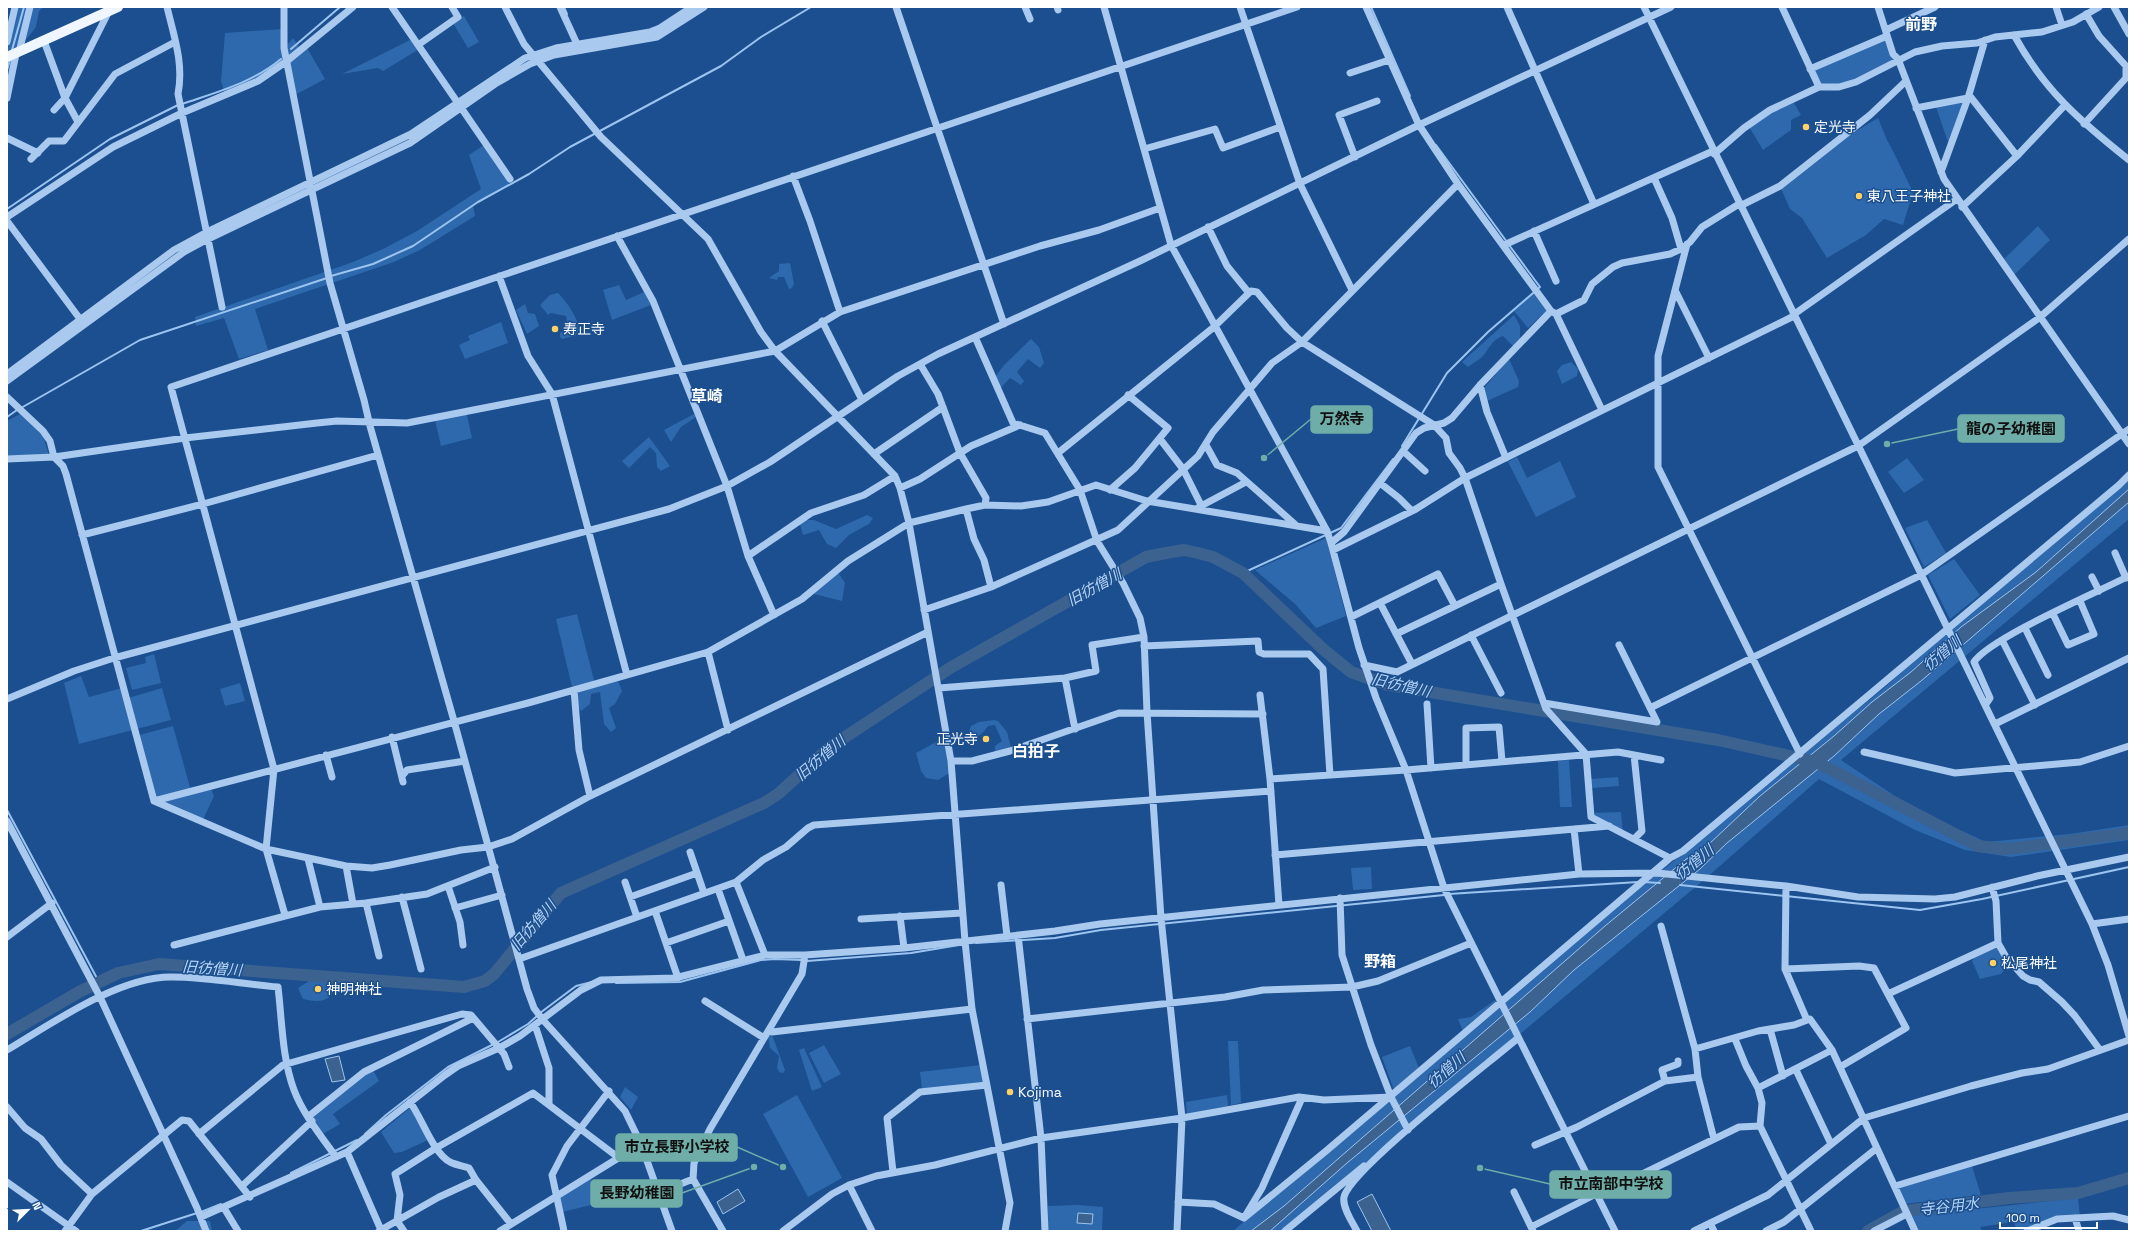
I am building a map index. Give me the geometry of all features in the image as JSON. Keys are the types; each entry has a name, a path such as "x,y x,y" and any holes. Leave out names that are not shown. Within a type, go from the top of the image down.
{"main road":[{"path":"14,54 113,9"}],"street":[{"path":"7,42 15,7"},
{"path":"7,98 14,54 30,7"},
{"path":"167,7 180,59 181,77 178,94 222,307"},
{"path":"284,7 284,48 330,283 454,721 488,847 495,867 526,989 534,1008 543,1020 609,1091 625,1111 641,1144 672,1231"},
{"path":"7,217 113,147 182,113 258,81 287,62 353,7"},
{"path":"392,7 510,179"},
{"path":"418,45 458,17 452,7"},
{"path":"505,7 518,34 535,58 601,137 701,231 710,243 761,332 775,351 895,476 900,488 909,523 951,761 962,912 972,1009 1010,1203 1005,1231"},
{"path":"560,7 577,44"},
{"path":"7,374 174,250 311,186 411,134 514,73 535,58 577,44 655,30 692,7"},
{"path":"535,58 657,37 704,7"},
{"path":"896,7 982,265 1004,324"},
{"path":"1026,7 1030,19"},
{"path":"1104,7 1171,245 1248,390 1330,539 1364,665 1406,770 1444,888 1615,1231"},
{"path":"1240,7 1300,184 1352,290"},
{"path":"285,915 266,849 274,769 171,387 1297,7"},
{"path":"1366,7 1389,60 1422,124 1458,184 1507,244 1553,312 1602,410"},
{"path":"1507,7 1594,204"},
{"path":"1644,7 1793,316 1986,704 2092,924 2108,965 2129,1036"},
{"path":"7,699 68,673 114,658 669,508 727,486 770,462 862,400 920,364 1300,184 1422,124 1671,7"},
{"path":"1782,7 1819,87"},
{"path":"1878,7 1893,54 1898,59 1941,172 1956,199 2129,444"},
{"path":"1810,69 1886,33 1935,7"},
{"path":"2056,7 2062,25"},
{"path":"1507,244 1594,204 1714,153 1744,128 1770,110 1819,87 1839,87 1856,82 1898,59 1931,47 1977,43 2014,35 2042,32 2062,25 2099,7"},
{"path":"2114,7 2129,34"},
{"path":"54,110 65,98 113,9"},
{"path":"2084,124 2126,78 2128,64 2099,36 2086,14"},
{"path":"2014,35 2041,80 2084,124 2129,160"},
{"path":"1941,172 1969,97 1986,40"},
{"path":"44,41 65,98 78,122"},
{"path":"31,159 49,141 64,141 115,74 175,42"},
{"path":"1350,73 1389,60"},
{"path":"1330,539 1344,532 1416,433 1434,425 1444,423 1452,418 1480,385 1553,312 1584,300 1592,284 1613,267 1622,263 1670,254 1684,247 1702,227 1740,205 1780,186 1870,115 1906,81"},
{"path":"1916,108 1969,97"},
{"path":"1969,97 2017,156"},
{"path":"1355,157 1340,115 1377,101"},
{"path":"1962,207 2017,156 2064,105"},
{"path":"1144,149 1216,129 1223,148 1280,127"},
{"path":"7,138 38,153"},
{"path":"793,176 810,221 840,312"},
{"path":"1654,178 1684,247 1676,292 1658,356 1658,467 1800,754"},
{"path":"924,610 991,587 1097,541 1118,530 1147,501 1198,456 1206,446 1213,432 1272,362 1302,342 1458,184"},
{"path":"154,801 574,690 708,652 802,599 848,561 909,523 966,509 985,506 1021,506 1048,502 1080,490 1096,486 1147,501 1198,507 1297,526 1330,539 1412,511 1465,478 1793,316 1956,199"},
{"path":"7,459 54,457 185,438 337,421 407,423 775,351 822,321 840,312 1040,246 1099,230 1160,208"},
{"path":"7,221 80,319"},
{"path":"1208,227 1227,266 1249,293"},
{"path":"1534,231 1556,281"},
{"path":"7,381 207,235"},
{"path":"617,236 653,301 727,486 748,556 774,615"},
{"path":"1364,665 1397,672 1512,614 1858,446 2039,318 2128,242"},
{"path":"499,276 528,356 552,394 627,675"},
{"path":"1058,453 1214,327 1251,291 1257,292 1287,328 1302,342 1434,425 1446,438 1449,454 1460,468 1465,478 1546,709 1586,754 1591,817 1670,858"},
{"path":"1676,292 1709,358"},
{"path":"822,321 862,400"},
{"path":"975,337 1013,423 1045,433 1080,490 1097,541 1123,583 1140,618 1144,637 1147,712 1161,918 1182,1118 1177,1231"},
{"path":"920,364 938,394 960,453 986,498 985,506"},
{"path":"1480,385 1487,412 1506,458"},
{"path":"1110,490 1136,468 1168,428 1128,395"},
{"path":"7,397 44,431 50,441 54,457 63,466 66,474 114,658 154,801"},
{"path":"874,454 943,407"},
{"path":"900,488 920,479 971,446 1020,425"},
{"path":"1650,708 1921,575 2123,435 2129,429"},
{"path":"1160,438 1183,469 1198,507"},
{"path":"1206,446 1218,465 1233,470 1297,526"},
{"path":"1403,452 1425,471"},
{"path":"82,535 203,504 378,454"},
{"path":"1244,1218 1391,1098 1655,873 1670,858 1683,851 1949,631 2129,475"},
{"path":"748,556 811,513 864,495 895,476"},
{"path":"1198,507 1246,482"},
{"path":"1380,483 1399,498 1412,511"},
{"path":"966,509 974,539 984,560 991,587"},
{"path":"1986,704 1990,698 1974,662 1978,656 2002,640 2127,577 2115,552"},
{"path":"1351,618 1438,574 1455,606"},
{"path":"2092,577 2099,591"},
{"path":"1396,634 1501,584"},
{"path":"2053,614 2068,645 2094,634 2080,601"},
{"path":"1380,603 1412,664"},
{"path":"2025,628 2048,675"},
{"path":"154,801 266,849 346,866 372,868 390,866 460,850 488,847 512,839 590,796 928,632"},
{"path":"1471,635 1501,693"},
{"path":"939,688 1065,678 1096,671 1092,645 1144,637"},
{"path":"2002,640 2035,705"},
{"path":"1144,646 1258,641 1259,652 1264,654 1309,654 1323,669 1330,775"},
{"path":"1544,703 1657,722 1619,645"},
{"path":"708,652 728,730"},
{"path":"1995,724 2129,658"},
{"path":"1065,678 1075,729"},
{"path":"574,690 579,750 590,796"},
{"path":"1260,695 1271,790 1278,905"},
{"path":"1427,704 1430,768"},
{"path":"951,761 972,761 1010,751 1119,713 1262,714"},
{"path":"1466,765 1466,728 1499,727 1502,762"},
{"path":"392,738 402,779 407,770 465,761"},
{"path":"1864,752 1955,773 1969,773 2016,766 2080,762 2129,746"},
{"path":"1270,779 1406,770 1618,752 1661,760"},
{"path":"326,755 332,776"},
{"path":"1634,755 1642,831 1634,839"},
{"path":"519,959 736,882 814,825 1271,790"},
{"path":"7,821 52,903 100,997 201,1217 206,1231"},
{"path":"1275,855 1609,826"},
{"path":"1574,830 1579,874"},
{"path":"690,852 704,894"},
{"path":"201,1217 250,1197 346,1152 458,1066 499,1048 543,1020 581,990 601,980 678,978 765,955 805,955 904,948 1100,924 1579,874 1655,873 1705,876 1858,897 1920,899 1955,897 1992,887 2129,857"},
{"path":"308,859 320,907"},
{"path":"346,866 353,904"},
{"path":"174,945 320,907 366,903 427,894 495,867"},
{"path":"630,897 697,873"},
{"path":"625,882 637,917"},
{"path":"736,882 765,955"},
{"path":"1001,885 1007,936"},
{"path":"448,886 460,922 463,945"},
{"path":"1786,886 1785,969 1806,1020"},
{"path":"1992,887 1996,901 1998,943 2006,957 2023,976 2030,980 2039,982 2062,1002 2075,1016 2100,1050"},
{"path":"718,889 743,960"},
{"path":"455,908 502,895"},
{"path":"402,897 421,969"},
{"path":"1340,898 1342,955 1352,987 1358,1000 1371,1045 1391,1098 1408,1130"},
{"path":"7,937 52,903"},
{"path":"366,903 379,956"},
{"path":"655,911 678,978"},
{"path":"861,919 962,912"},
{"path":"900,916 904,948"},
{"path":"2092,924 2129,919"},
{"path":"666,943 729,921"},
{"path":"1661,926 1695,1049 1698,1077 1714,1139"},
{"path":"1018,935 1040,1138 1046,1231"},
{"path":"1027,1019 1170,1003 1263,990 1352,987 1378,981 1471,942"},
{"path":"1888,994 1998,943"},
{"path":"723,1231 693,1179 694,1163 710,1129 802,974 805,955"},
{"path":"1785,969 1859,966 1874,968 1906,1028 1840,1067"},
{"path":"7,1050 100,997 151,979 171,977 278,987 288,1064 294,1088 310,1119 336,1157"},
{"path":"705,1001 764,1038"},
{"path":"769,1030 772,1032 972,1009"},
{"path":"199,1134 282,1065 462,1014 468,1014 473,1018 504,1054 509,1067"},
{"path":"242,1186 310,1119 364,1072 473,1018"},
{"path":"1695,1049 1770,1029 1794,1025 1810,1019 1832,1050 1915,1231"},
{"path":"535,1025 549,1068 548,1104"},
{"path":"1770,1029 1783,1076"},
{"path":"1285,1231 1376,1158 1518,1036"},
{"path":"1735,1039 1746,1066 1758,1088 1762,1103 1760,1126 1812,1231"},
{"path":"1694,1231 1768,1194 1864,1118 1971,1086 2022,1073 2048,1069 2129,1040"},
{"path":"1758,1088 1796,1070 1832,1050"},
{"path":"1665,1081 1662,1070 1678,1064 1678,1061"},
{"path":"1796,1070 1831,1144"},
{"path":"1535,1145 1576,1127 1665,1081 1698,1077"},
{"path":"893,1172 887,1118 920,1092 987,1084"},
{"path":"564,1231 552,1176 567,1146 609,1091"},
{"path":"404,1231 397,1221 400,1195 395,1174 436,1148 533,1093 619,1158"},
{"path":"783,1231 832,1194 849,1185 893,1172 1000,1149 1040,1138 1182,1118 1302,1098 1324,1100 1391,1098"},
{"path":"1244,1218 1262,1188 1302,1098"},
{"path":"410,1102 418,1112 436,1148 450,1162 469,1168 476,1180 511,1224"},
{"path":"7,1107 25,1128 41,1139 61,1165 92,1194"},
{"path":"1895,1186 2129,1116"},
{"path":"67,1228 92,1194 163,1134 182,1120 189,1121 250,1197"},
{"path":"1514,1192 1532,1229 1597,1195 1739,1127 1760,1126"},
{"path":"500,1231 641,1144"},
{"path":"1766,1231 1784,1222 1878,1148"},
{"path":"346,1152 380,1231 439,1197 476,1180"},
{"path":"1357,1231 1344,1203 1344,1197 1376,1158"},
{"path":"658,1193 693,1179"},
{"path":"7,1182 67,1228 76,1231"},
{"path":"849,1185 872,1231"},
{"path":"1178,1202 1224,1206 1244,1218"},
{"path":"224,1208 238,1231"},
{"path":"1874,1231 1907,1214"},
{"path":"2029,1231 2057,1219 2113,1216 2129,1220"},
{"path":"2075,1218 2079,1231"},
{"path":"1710,1223 1714,1231"}],"shaded area":[{"path":"18,7 44,7 39,11 36,27 25,41 27,22 7,96 7,52"},
{"path":"464,16 479,42 468,48 453,23"},
{"path":"283,29 284,49 293,38 301,50 306,46 325,79 293,96 287,61 258,81 225,95 221,81 225,33"},
{"path":"1887,36 1898,59 1856,82 1819,87 1810,69"},
{"path":"414,38 421,48 383,71 378,68 342,74"},
{"path":"1968,98 1950,148 1935,104"},
{"path":"1794,103 1801,115 1791,120 1791,130 1763,150 1748,125 1768,111"},
{"path":"1878,118 1887,140 1913,192 1903,225 1884,219 1866,235 1827,258 1802,218 1790,209 1780,186 1828,148"},
{"path":"484,145 510,179 508,185 473,205 475,216 420,250 394,262 255,309 268,350 239,359 224,318 196,326 195,317 353,262 383,249 417,231 481,189 469,155"},
{"path":"2038,226 2050,240 2014,275 2004,259"},
{"path":"790,263 794,284 792,288 789,289 784,277 778,277 777,280 769,278 779,271 779,264"},
{"path":"619,285 626,300 644,292 651,305 612,320 603,290"},
{"path":"558,293 569,306 577,321 579,331 575,336 562,339 560,337 560,333 565,330 563,328 567,322 566,316 551,313 548,315 540,305 550,295"},
{"path":"1533,293 1547,310 1528,328 1514,311"},
{"path":"525,304 528,313 535,314 539,326 527,334 516,310"},
{"path":"1514,315 1520,326 1520,338 1513,346 1503,336 1490,346 1481,358 1468,367 1462,362"},
{"path":"501,322 508,343 465,359 459,345 470,340 468,336"},
{"path":"1031,339 1039,347 1044,363 1040,368 1028,359 1017,372 1024,381 1021,385 1010,378 998,391 995,377 1004,365"},
{"path":"1509,359 1519,381 1518,387 1487,401 1484,388"},
{"path":"1571,362 1578,369 1577,376 1562,384 1557,371 1562,365"},
{"path":"466,411 472,438 441,446 434,416"},
{"path":"20,414 43,436 49,455 7,459 7,421"},
{"path":"694,414 696,417 681,427 671,442 664,430"},
{"path":"649,437 670,466 661,471 657,467 656,453 650,447 629,468 622,461"},
{"path":"1517,457 1527,478 1560,461 1576,497 1536,517 1508,462"},
{"path":"1907,458 1924,480 1904,493 1888,472"},
{"path":"2129,478 2129,519 1841,760 1895,796 1949,825 1986,842 2070,834 2129,825 2129,840 2011,857 1965,850 1915,830 1819,779 1705,879 1285,1231 1233,1231 1395,1093 1382,1057 1410,1046 1420,1071 1464,1034 1458,1019 1471,1017 1495,1000 1498,1005 1622,900 1670,864 1741,803 1884,688 1942,635"},
{"path":"867,515 873,518 869,524 849,535 836,548 827,544 819,530 803,535 799,520 814,520 836,529"},
{"path":"1927,520 1946,553 1924,567 1905,528"},
{"path":"1326,538 1346,616 1316,628 1295,604 1255,570"},
{"path":"1954,559 1980,595 1950,619 1928,575"},
{"path":"837,571 845,583 842,601 810,593"},
{"path":"577,614 595,684 572,687 556,619"},
{"path":"154,654 161,683 132,690 126,668 146,663 145,657"},
{"path":"81,676 89,697 122,688 128,698 162,688 171,720 79,744 64,683"},
{"path":"618,681 622,691 615,704 609,708 616,728 611,732 604,724 600,692 591,694 590,704 581,711 578,707 576,692"},
{"path":"240,683 245,701 225,706 220,689"},
{"path":"994,720 998,721 1007,732 1012,751 995,752 995,746 1002,741 995,725 988,726 982,734 974,737 967,737 971,726 979,722"},
{"path":"173,726 191,791 154,801 136,736"},
{"path":"945,737 951,772 938,780 926,778 921,771 916,753"},
{"path":"1569,760 1572,807 1560,807 1558,761"},
{"path":"1618,777 1619,786 1592,788 1591,779"},
{"path":"210,786 214,796 202,822 157,803"},
{"path":"1621,812 1623,834 1591,813"},
{"path":"1371,867 1372,889 1353,890 1351,868"},
{"path":"1998,943 2010,962 2001,974 1980,979 1972,961 1978,952"},
{"path":"314,978 337,983 332,994 325,1000 315,1001 303,999 298,988"},
{"path":"768,1036 772,1036 774,1040 785,1070 783,1073 779,1072 777,1068 779,1056 770,1048"},
{"path":"1228,1041 1238,1041 1241,1103 1231,1105"},
{"path":"824,1045 841,1074 824,1083 809,1053"},
{"path":"804,1048 822,1087 812,1091 799,1050"},
{"path":"981,1065 984,1082 922,1089 920,1072"},
{"path":"372,1068 379,1081 333,1114 340,1124 321,1135 309,1116"},
{"path":"625,1087 638,1097 631,1110 620,1097"},
{"path":"797,1095 842,1178 808,1197 763,1114"},
{"path":"1227,1095 1228,1106 1187,1114 1186,1102"},
{"path":"410,1108 417,1116 428,1140 402,1152 394,1153 381,1132"},
{"path":"1971,1163 1981,1195 1903,1204 1895,1186"},
{"path":"591,1177 595,1204 562,1212 559,1195"},
{"path":"2078,1198 2080,1218 2052,1221 2028,1231 2018,1231 2013,1222 1980,1227 1982,1231 1915,1231 1908,1216"},
{"path":"1078,1205 1103,1207 1102,1231 1046,1231 1048,1206"},
{"path":"187,1221 210,1221 212,1231 175,1231"}],"water":[{"name":"彷僧川","path":"2129,489 2129,502 1921,681 1879,714 1834,756 1727,843 1700,869 1574,970 1530,1012 1347,1163 1270,1231 1251,1231 1284,1206 1605,926 1685,860 1708,845 1760,796 1834,736 1872,702 1911,672 1961,627 2036,572"},
{"path":"339,1056 345,1080 332,1082 325,1059"},
{"path":"738,1189 745,1201 723,1214 717,1202"},
{"path":"1372,1194 1391,1231 1372,1231 1357,1202"},
{"path":"1078,1213 1093,1214 1092,1224 1077,1223"}],"waterway":[{"path":"12,50 24,7"},
{"path":"291,49 340,7"},
{"path":"564,7 567,14"},
{"path":"331,276 373,264 413,246 478,202 529,174 570,147 721,66 761,37 811,7"},
{"path":"1371,7 1410,96"},
{"path":"182,104 246,81 281,59"},
{"path":"7,70 10,60"},
{"path":"7,209 110,139 178,105"},
{"path":"1436,145 1507,242"},
{"path":"1402,446 1447,373 1488,332 1540,287 1509,245"},
{"path":"21,408 140,340 327,278"},
{"path":"7,417 17,410"},
{"path":"1243,573 1341,528 1393,459"},
{"name":"旧彷僧川","path":"7,1034 79,992 118,973 159,964 464,987 485,981 494,974 561,893 764,803 778,794 830,747 950,668 1146,557 1184,550 1213,557 1243,573 1324,650 1351,672 1388,685 1718,740 1816,762 1978,846 2004,849 2017,848 2129,833"},
{"path":"7,810 99,982"},
{"name":"彷僧川","path":"1680,885 1920,910 1982,899 2129,867"},
{"path":"1449,894 1638,882"},
{"path":"1644,882 1660,883"},
{"path":"976,943 1055,938 1101,930 1444,895"},
{"path":"807,961 911,953 959,945"},
{"path":"616,983 680,982 761,960 802,960"},
{"path":"540,1013 576,986 592,982"},
{"path":"498,1042 528,1024 537,1016"},
{"path":"365,1134 386,1115 448,1067 494,1044"},
{"path":"291,1173 357,1140"},
{"name":"寺谷用水","path":"1868,1231 1904,1211 2009,1198 2078,1193 2129,1178"},
{"path":"201,1212 221,1204"},
{"path":"141,1231 197,1213"}],"place":[{"name":"定光寺","path":"1806,127"},
{"name":"東八王子神社","path":"1859,196"},
{"name":"寿正寺","path":"555,329"},
{"name":"龍の子幼稚園","path":"1887,444"},
{"name":"万然寺","path":"1264,458"},
{"name":"正光寺","path":"986,739"},
{"name":"松尾神社","path":"1993,963"},
{"name":"神明神社","path":"318,989"},
{"name":"Kojima","path":"1010,1092"},
{"name":"長野幼稚園","path":"754,1167"},
{"name":"市立長野小学校","path":"783,1167"},
{"name":"市立南部中学校","path":"1480,1168"}],"district":[{"name":"前野","path":"1921,24"},
{"name":"草崎","path":"707,396"},
{"name":"白拍子","path":"1036,751"},
{"name":"野箱","path":"1380,961"}]}
